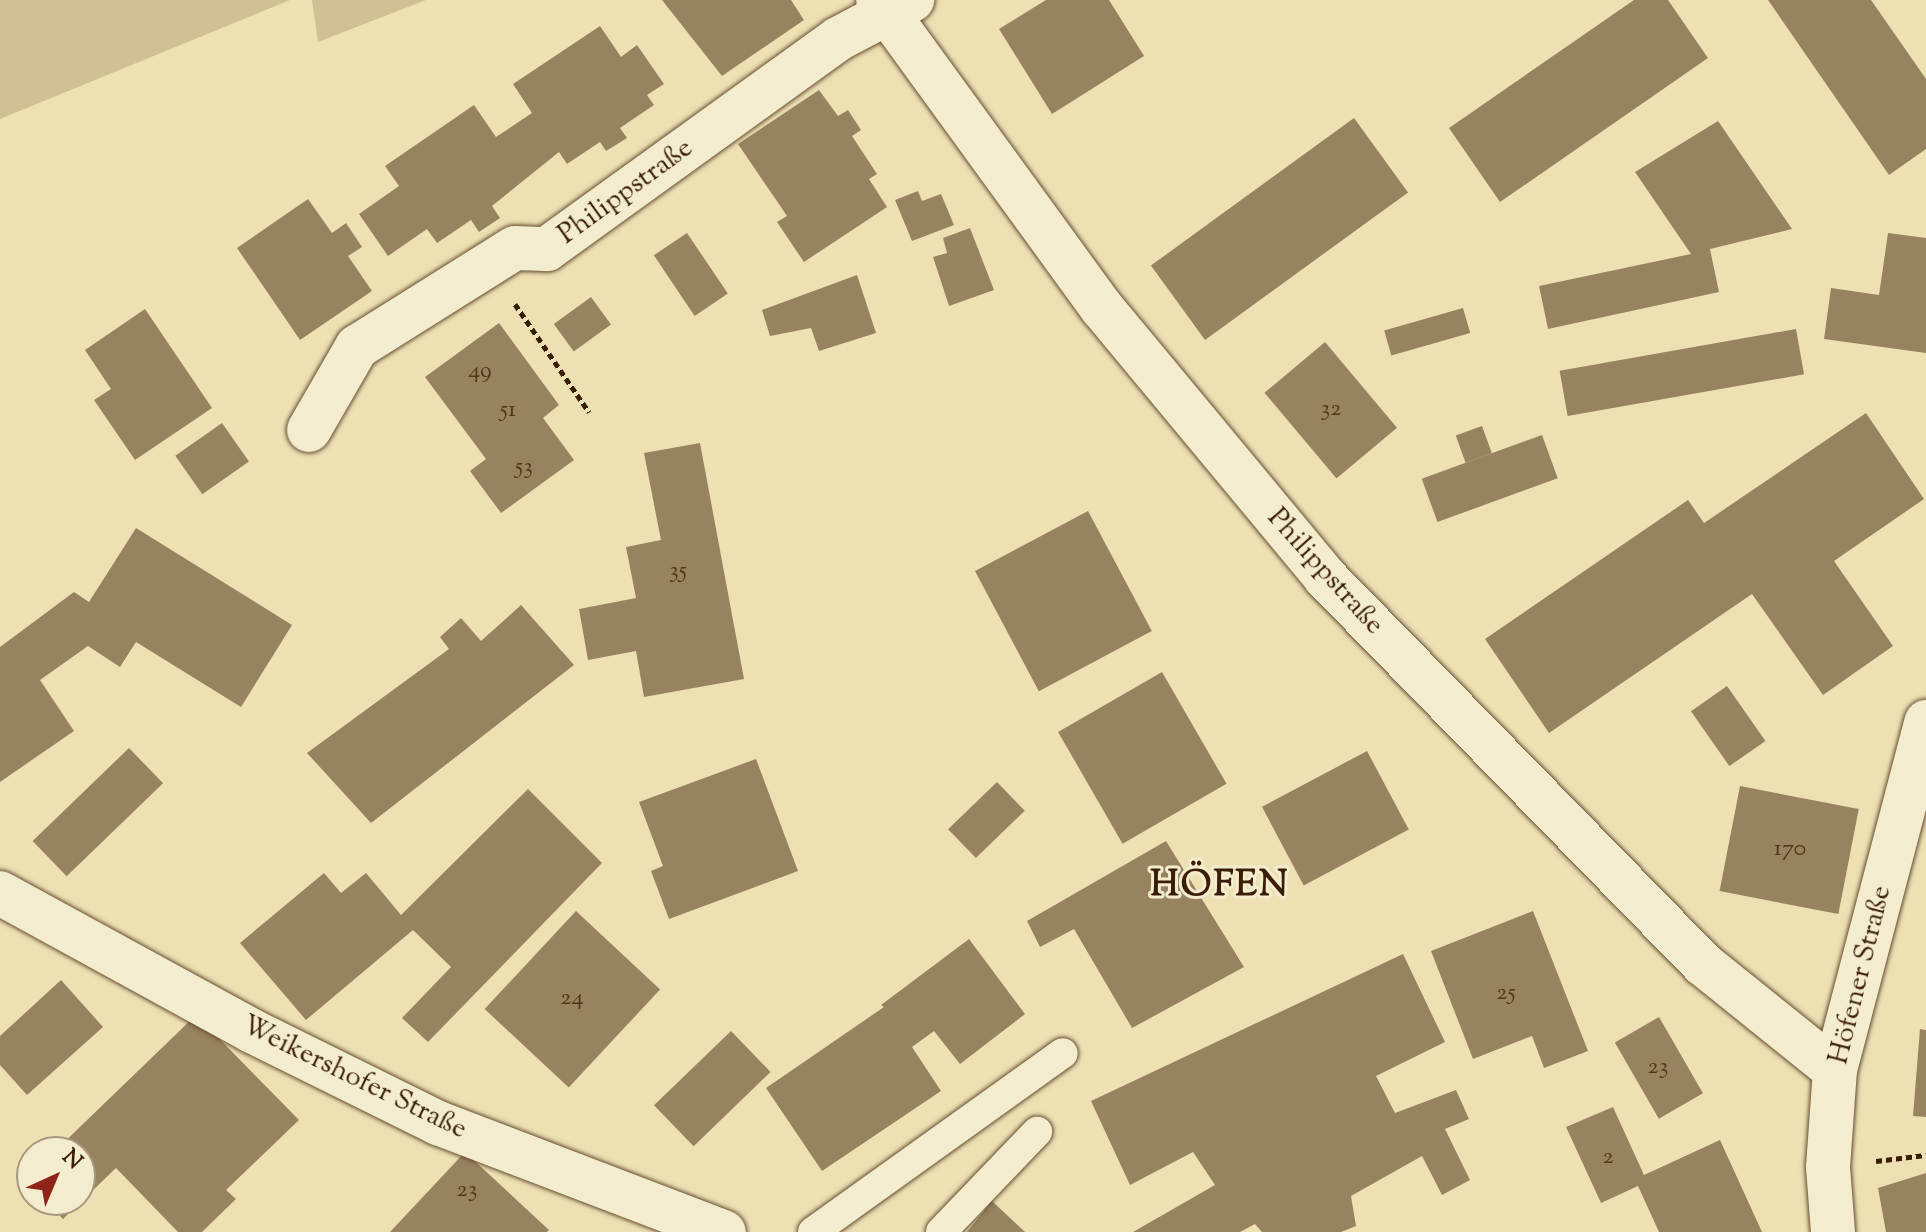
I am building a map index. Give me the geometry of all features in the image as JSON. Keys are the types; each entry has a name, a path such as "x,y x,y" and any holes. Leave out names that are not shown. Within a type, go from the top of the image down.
{"street":[{"name":"Philippstraße","path":"309,430 357,347 515,248 547,249 892,3 1102,308 1325,577 1703,964 1835,1070"},
{"name":"Höfener Straße","path":"1833,1232 1828,1167 1835,1070 1926,722"},
{"name":"Weikershofer Straße","path":"0,893 252,1031 438,1123 724,1232"}],"lane":[{"path":"813,1232 1063,1053"},
{"path":"941,1232 1037,1132"}],"path":[{"path":"487,264 589,412"}],"shaded area":[{"path":"0,0 290,0 0,119"},
{"path":"312,0 426,0 318,42"}],"building":[{"path":"662,0 791,0 804,20 722,76"},
{"path":"1046,0 1109,0 1144,56 1052,114 999,29"},
{"path":"1634,0 1668,0 1708,58 1500,202 1449,128"},
{"path":"1768,0 1871,0 1926,79 1926,149 1889,175"},
{"path":"600,26 621,57 637,45 664,84 647,95 654,105 620,128 627,138 606,151 600,142 567,164 559,152 492,206 500,218 479,232 471,220 437,243 427,229 388,256 359,214 399,186 385,166 474,105 496,137 532,113 513,84"},
{"path":"819,90 838,116 848,110 861,130 852,136 877,174 869,179 887,207 804,262 777,222 787,216 738,144"},
{"path":"1354,118 1408,192 1205,340 1151,266"},
{"path":"1718,121 1792,229 1710,249 1719,292 1548,329 1539,286 1691,254 1635,172"},
{"path":"918,191 922,201 941,194 954,225 912,241 895,200"},
{"path":"308,199 332,233 346,223 362,247 348,256 372,291 300,340 237,248"},
{"path":"970,228 994,290 949,306 933,257 947,253 943,238"},
{"path":"687,233 728,294 695,316 654,255"},
{"path":"1888,233 1926,238 1926,353 1824,339 1831,288 1879,295"},
{"path":"857,275 876,333 819,351 811,328 770,336 762,310"},
{"path":"591,297 611,325 574,352 554,324"},
{"path":"1463,308 1470,333 1391,356 1384,331"},
{"path":"145,309 212,408 135,460 94,400 111,389 85,350"},
{"path":"499,323 559,405 543,418 574,460 501,513 470,471 486,459 425,377"},
{"path":"1796,329 1804,374 1568,416 1560,371"},
{"path":"1325,342 1397,428 1336,479 1264,393"},
{"path":"1866,413 1924,499 1834,561 1893,646 1823,695 1752,594 1549,733 1485,639 1688,500 1704,523"},
{"path":"222,423 249,462 202,494 175,456"},
{"path":"1482,426 1492,453 1466,463 1456,436"},
{"path":"1542,435 1558,478 1437,522 1422,479"},
{"path":"700,443 744,679 644,697 636,651 588,660 579,609 636,598 626,547 661,540 644,453"},
{"path":"1088,511 1152,631 1039,691 975,571"},
{"path":"136,528 292,625 241,707 136,642 120,667 88,646 40,680 74,731 0,782 0,647 74,592 89,602"},
{"path":"521,605 574,665 371,823 307,753 449,649 440,637 461,618 481,641"},
{"path":"1162,672 1226,784 1123,844 1058,732"},
{"path":"1727,686 1765,741 1729,766 1691,711"},
{"path":"129,748 163,783 67,876 33,841"},
{"path":"1367,751 1409,830 1304,885 1262,807"},
{"path":"756,759 798,871 669,919 651,871 663,866 639,802"},
{"path":"997,782 1025,811 976,858 948,829"},
{"path":"1740,786 1859,809 1838,914 1720,891"},
{"path":"528,789 602,863 428,1042 402,1018 451,967 413,930 306,1020 240,943 324,873 341,893 366,873 401,915"},
{"path":"1166,841 1244,967 1132,1028 1074,929 1040,947 1027,921"},
{"path":"576,911 660,989 569,1087 485,1009"},
{"path":"1533,911 1588,1051 1544,1068 1532,1036 1473,1059 1431,951"},
{"path":"969,939 1025,1014 960,1064 934,1031 912,1047 941,1091 822,1171 766,1088 884,1007 881,1005"},
{"path":"1403,954 1445,1042 1376,1076 1395,1113 1456,1090 1469,1119 1445,1129 1470,1180 1442,1195 1422,1156 1351,1196 1356,1226 1341,1232 1262,1232 1255,1224 1240,1232 1133,1232 1215,1185 1193,1152 1130,1185 1091,1101"},
{"path":"61,980 103,1027 27,1095 0,1065 0,1036"},
{"path":"196,1015 299,1120 226,1190 236,1199 202,1232 178,1232 116,1168 96,1187 96,1136 71,1136"},
{"path":"1659,1017 1703,1093 1659,1119 1615,1042"},
{"path":"1920,1029 1926,1030 1926,1117 1913,1116"},
{"path":"731,1031 771,1072 694,1146 654,1105"},
{"path":"1613,1107 1644,1175 1720,1140 1762,1232 1659,1232 1638,1186 1601,1203 1566,1127"},
{"path":"465,1152 549,1230 390,1232"},
{"path":"1926,1173 1926,1232 1886,1232 1878,1188"},
{"path":"992,1201 1025,1232 967,1232"}],"district":[{"name":"HÖFEN","path":"1220,887"}]}
